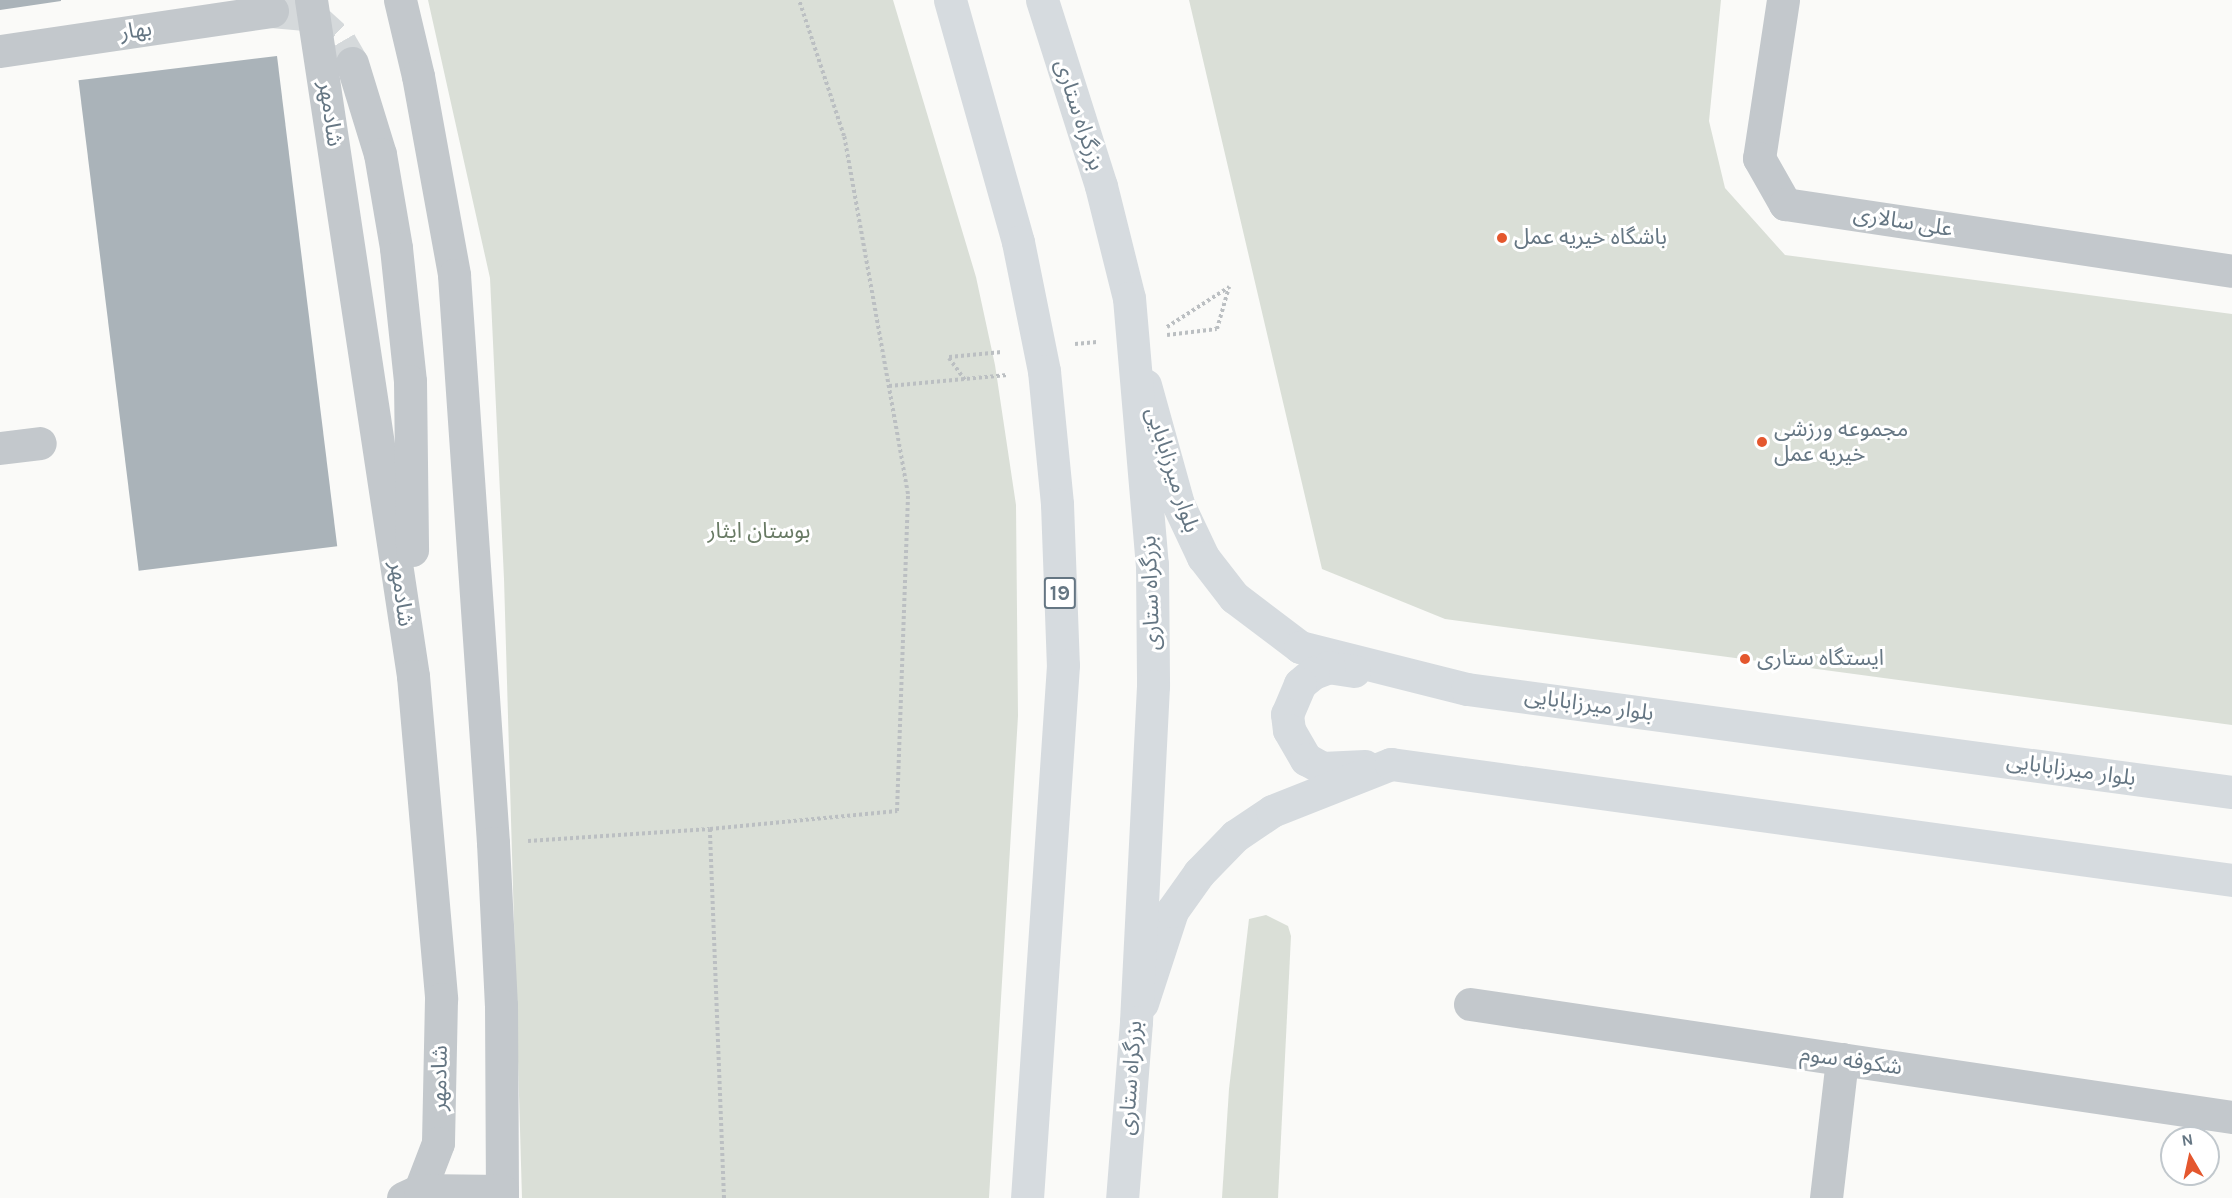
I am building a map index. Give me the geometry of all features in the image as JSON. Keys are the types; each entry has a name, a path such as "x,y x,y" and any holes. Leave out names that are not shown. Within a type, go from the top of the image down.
{"main road":[{"name":"19","path":"950,0 1018,242 1044,371 1057,504 1062,677 1027,1198"},
{"name":"بزرگراه ستاری","path":"1042,0 1101,186 1129,298 1147,342 1153,686 1136,1022 1122,1198"},
{"name":"بلوار میرزابابایی","path":"1147,342 1178,504 1203,556 1234,597 1300,647 1467,689 2232,792"},
{"path":"1467,689 1329,667 1313,673 1300,684 1287,714 1295,746 1306,759 1322,768 1391,764 2232,880"},
{"path":"1136,1022 1172,911 1199,873 1235,836 1272,811 1391,764"}],"street":[{"name":"شادمهر","path":"310,0 413,676 441,999 438,1143 411,1194"},
{"path":"400,0 427,119 454,275 494,843 501,1005 500,1196 411,1194"},
{"name":"علی سالاری","path":"1783,0 1759,158 1785,204 2232,272"},
{"name":"بهار","path":"0,51 272,11"},
{"path":"352,63 380,154 396,248 410,381 413,676"},
{"path":"0,448 40,443"},
{"name":"شکوفه سوم","path":"1470,1004 2232,1117"},
{"path":"1826,1198 1842,1059"}],"path":[{"path":"494,843 710,829 897,811 908,494 844,136 800,0"},
{"path":"1229,286 1217,329 1147,342 1229,286"},
{"path":"1065,345 1101,342"},
{"path":"889,386 965,380 949,357 1007,351"},
{"path":"710,829 724,1198"}],"green space":[{"name":"بوستان ایثار","path":"428,0 893,0 976,277 995,365 1016,505 1018,716 989,1198 522,1198 504,579 490,278"},
{"name":"مجموعه ورزشی خیریه عمل","path":"1189,0 1721,0 1709,121 1725,188 1785,255 2232,314 2232,725 1445,619 1322,569"},
{"path":"1266,915 1288,926 1291,936 1278,1198 1222,1198 1229,1089 1249,919"}],"building":[{"path":"0,0 61,0 61,1 0,10"},
{"path":"277,56 337,546 139,571 78,80"}],"tunnel":[{"path":"272,11 309,14 340,42 352,63"}],"place":[{"name":"باشگاه خیریه عمل","path":"1502,238"},
{"name":"مجموعه ورزشی خیریه عمل","path":"1762,442"},
{"name":"ایستگاه ستاری","path":"1745,659"}]}
